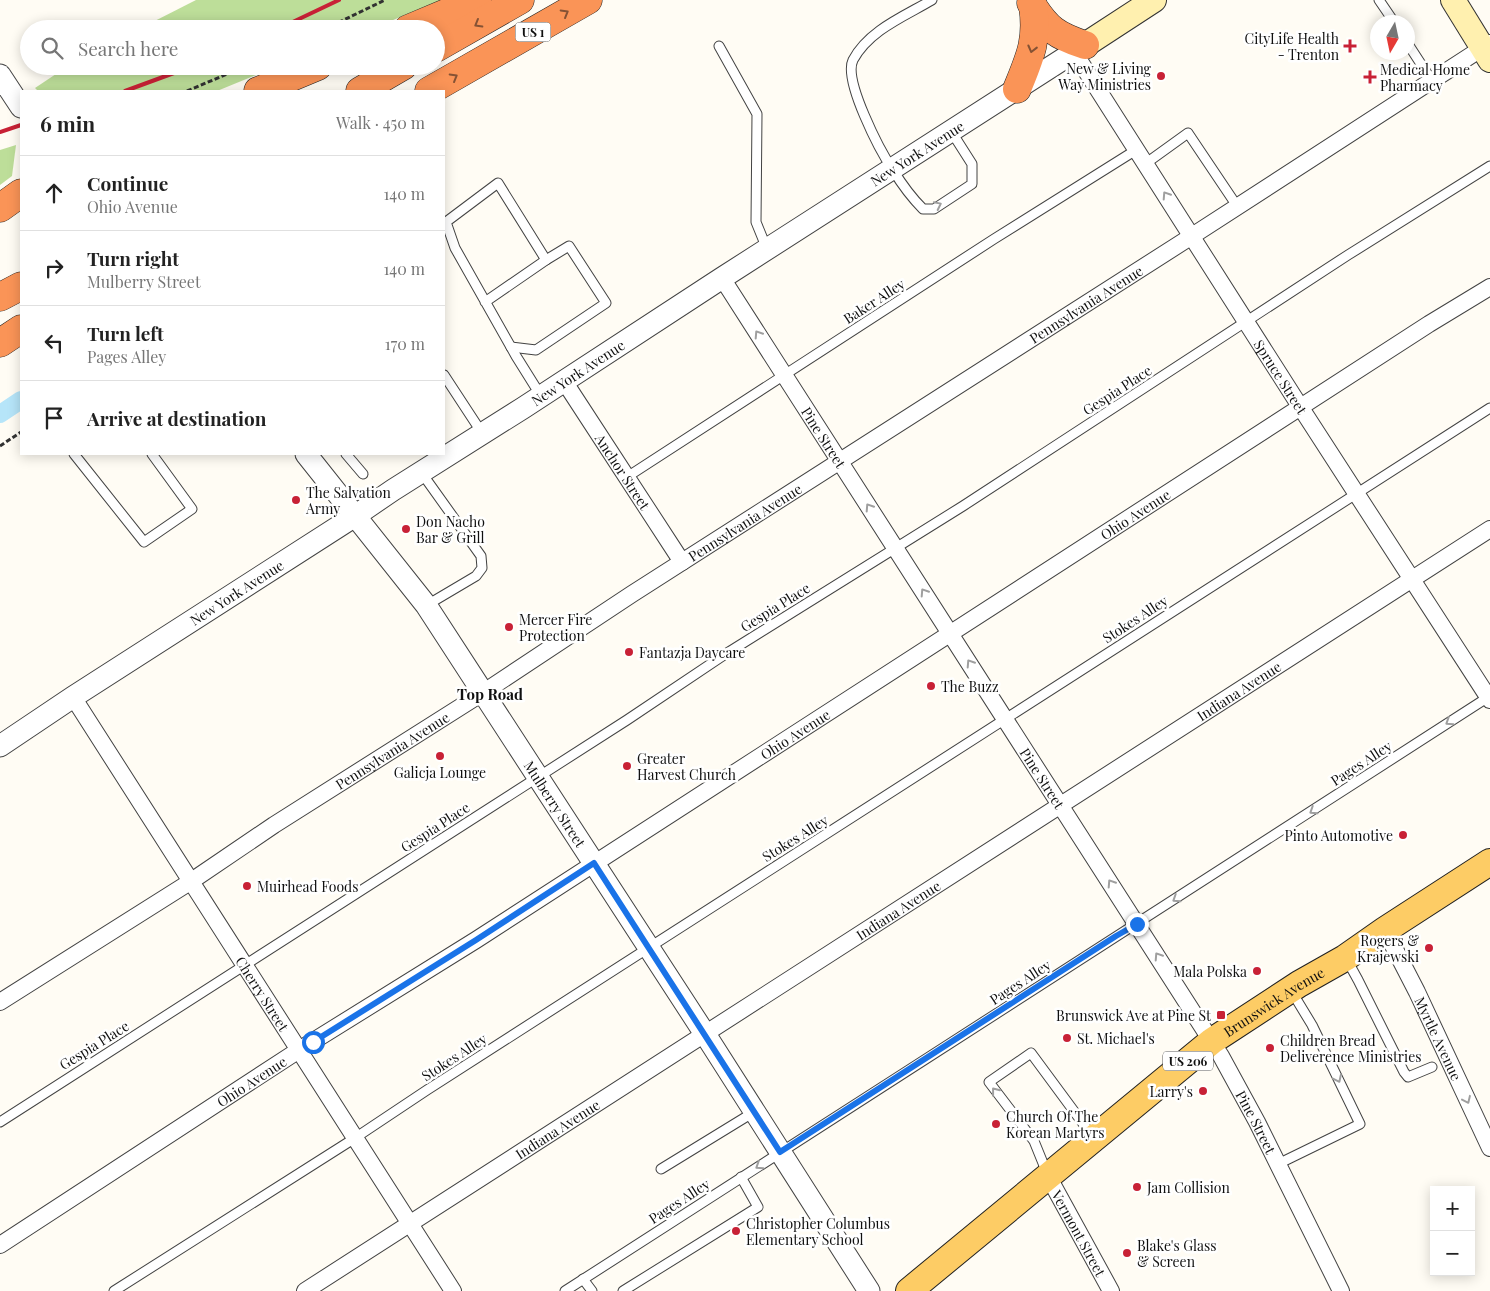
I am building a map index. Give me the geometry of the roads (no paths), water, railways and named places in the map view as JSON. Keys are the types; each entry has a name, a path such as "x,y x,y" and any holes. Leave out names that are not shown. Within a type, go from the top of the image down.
{"highway":[{"path":"429,20 477,0"},
{"name":"US 1","path":"445,43 520,0"},
{"name":"US 1","path":"432,90 588,0"},
{"path":"1031,3 1050,29 1079,49"},
{"path":"1017,89 1034,43 1035,27 1031,3"},
{"path":"260,90 296,75"},
{"path":"362,90 388,75"},
{"path":"0,208 20,194"},
{"path":"0,297 20,287"},
{"path":"0,331 20,322"},
{"path":"0,343 20,330"}],"main road":[{"name":"New York Avenue","path":"1079,49 1154,0"},
{"path":"1453,0 1487,50"},
{"name":"Brunswick Avenue","path":"909,1291 1212,1041 1345,958 1490,862"}],"street":[{"name":"New York Avenue","path":"0,746 421,472 1079,49"},
{"name":"Spruce Street","path":"1079,49 1136,150 1489,698"},
{"name":"Pennsylvania Avenue","path":"0,1002 190,882 274,825 484,692 632,594 1192,236 1432,80 1487,50"},
{"path":"0,75 20,105"},
{"name":"Pine Street","path":"722,278 1212,1041 1278,1164 1341,1291"},
{"name":"Ohio Avenue","path":"0,1245 299,1050 476,940 1429,324 1490,287"},
{"name":"Anchor Street","path":"564,381 682,562"},
{"name":"Mulberry Street","path":"307,455 426,605 705,1034 869,1291"},
{"name":"Indiana Avenue","path":"305,1291 1490,530"},
{"name":"Cherry Street","path":"73,697 453,1291"},
{"name":"Myrtle Avenue","path":"1385,930 1421,1000 1490,1148"},
{"name":"Vermont Street","path":"1048,1176 1111,1291"}],"lane":[{"path":"932,0 876,33 860,48 852,62 851,76 854,89 892,169 923,209 934,209 972,184 972,164 951,131"},
{"path":"1379,0 1389,15"},
{"path":"719,46 756,114 756,222 767,249"},
{"path":"1415,54 1432,80"},
{"path":"1145,164 1188,134 1237,206"},
{"name":"Baker Alley","path":"627,477 994,239 1136,150"},
{"name":"Gespia Place","path":"0,1122 538,777 732,650 896,548 1490,166"},
{"path":"541,396 455,248 446,222 498,183 546,260"},
{"path":"485,302 569,246 606,303 536,350 511,347"},
{"path":"445,377 482,434"},
{"name":"Stokes Alley","path":"114,1291 1490,408"},
{"path":"75,455 144,542 192,509 153,455"},
{"path":"347,455 363,474"},
{"path":"421,472 481,556 482,568 476,576 426,605"},
{"name":"Pages Alley","path":"565,1291 1489,698"},
{"path":"1345,958 1408,1078 1432,1067"},
{"path":"1278,1164 1360,1124 1312,1025 1291,990"},
{"path":"1048,1176 1034,1141 989,1082 1031,1053 1094,1139"},
{"path":"661,1169 754,1112"},
{"path":"623,1291 758,1207 741,1177"},
{"path":"583,1279 592,1291"}],"waterway":[{"path":"0,414 20,401"}],"railway":[{"path":"297,20 339,0"},
{"path":"128,90 169,75"},
{"path":"0,132 20,125"}],"place":[{"name":"CityLife Health - Trenton","path":"1350,46"},
{"name":"New & Living Way Ministries","path":"1161,76"},
{"name":"Medical Home Pharmacy","path":"1370,77"},
{"name":"The Salvation Army","path":"296,500"},
{"name":"Don Nacho Bar & Grill","path":"406,529"},
{"name":"Mercer Fire Protection","path":"509,627"},
{"name":"Fantazja Daycare","path":"629,652"},
{"name":"The Buzz","path":"931,686"},
{"name":"Galicja Lounge","path":"440,756"},
{"name":"Greater Harvest Church","path":"627,766"},
{"name":"Pinto Automotive","path":"1403,835"},
{"name":"Muirhead Foods","path":"247,886"},
{"name":"Rogers & Krajewski","path":"1429,948"},
{"name":"Mala Polska","path":"1257,971"},
{"name":"Brunswick Ave at Pine St","path":"1221,1015"},
{"name":"St. Michael's","path":"1067,1038"},
{"name":"Children Bread Deliverence Ministries","path":"1270,1048"},
{"name":"Larry's","path":"1203,1091"},
{"name":"Church Of The Korean Martyrs","path":"996,1124"},
{"name":"Jam Collision","path":"1137,1187"},
{"name":"Christopher Columbus Elementary School","path":"736,1231"},
{"name":"Blake's Glass & Screen","path":"1127,1253"}],"district":[{"name":"Top Road","path":"490,694"}]}
